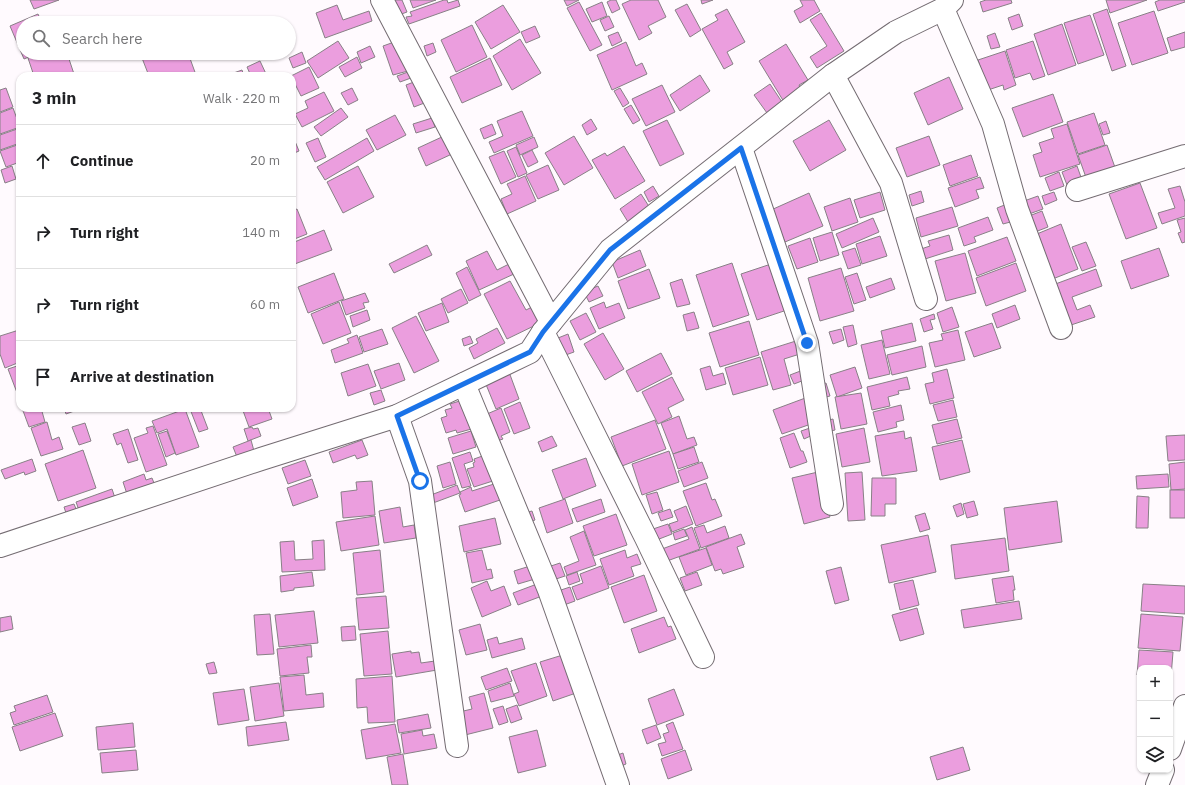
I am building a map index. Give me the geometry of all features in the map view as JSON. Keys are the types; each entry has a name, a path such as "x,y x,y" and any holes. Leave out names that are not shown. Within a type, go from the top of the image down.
{"street":[{"path":"382,0 547,327 703,657"},
{"path":"0,546 261,459 397,416 530,352 547,327 610,250 833,75 896,32 948,4 994,124 1017,209 1061,328"},
{"path":"833,75 890,183 926,299"},
{"path":"741,148 807,343 832,504"},
{"path":"1076,190 1185,156"},
{"path":"464,384 549,590 618,785"},
{"path":"397,416 420,481 457,746"},
{"path":"1173,740 1185,706"},
{"path":"1157,785 1162,773"}],"building":[{"path":"30,0 59,0 34,9"},
{"path":"391,0 402,0 407,12 396,16"},
{"path":"410,0 436,0 413,8"},
{"path":"447,0 448,3 458,0 460,6 409,24 406,17 412,16 410,12"},
{"path":"564,0 579,0 567,6"},
{"path":"616,0 620,9 612,13 607,2"},
{"path":"631,0 658,0 666,17 648,26 652,33 639,40 622,4"},
{"path":"701,0 713,0 702,4"},
{"path":"800,0 814,0 820,11 800,23 794,11 803,6"},
{"path":"986,0 1011,0 1012,3 983,12 980,2"},
{"path":"1106,0 1147,0 1110,13"},
{"path":"1160,0 1185,0 1185,2 1158,11 1155,2"},
{"path":"579,2 602,45 590,51 567,8"},
{"path":"602,2 607,16 592,22 586,9"},
{"path":"687,4 701,30 690,37 675,10"},
{"path":"337,5 343,20 369,11 372,21 325,38 316,13"},
{"path":"503,5 520,32 491,49 475,22"},
{"path":"727,9 745,42 727,52 733,64 724,69 702,29 718,20 715,15"},
{"path":"1107,9 1126,66 1112,71 1093,14"},
{"path":"1154,11 1168,53 1132,65 1118,23"},
{"path":"821,13 844,51 817,68 810,57 827,46 810,20"},
{"path":"1019,14 1023,26 1012,30 1008,18"},
{"path":"1090,15 1104,55 1078,64 1064,23"},
{"path":"609,16 614,27 605,31 600,20"},
{"path":"16,23 16,40 10,26"},
{"path":"1062,24 1076,65 1048,75 1034,34"},
{"path":"472,25 487,57 456,72 441,40"},
{"path":"535,26 540,37 526,43 521,32"},
{"path":"618,32 622,41 612,46 608,36"},
{"path":"1185,32 1185,47 1171,51 1167,38"},
{"path":"995,33 1000,47 991,49 987,36"},
{"path":"520,39 541,73 512,90 493,56"},
{"path":"338,41 349,58 318,78 307,61"},
{"path":"397,41 408,71 393,75 383,46"},
{"path":"1033,41 1045,76 1033,80 1030,73 1015,78 1006,50"},
{"path":"626,42 636,66 642,63 647,74 612,90 597,55"},
{"path":"433,43 436,52 427,56 424,46"},
{"path":"786,44 808,80 799,85 802,91 784,102 759,61"},
{"path":"370,46 375,57 361,63 357,52"},
{"path":"1005,51 1016,85 1004,90 1003,85 988,90 978,60"},
{"path":"302,52 306,63 293,68 290,60 296,60 296,55"},
{"path":"357,57 362,68 345,77 339,67"},
{"path":"490,58 502,85 462,103 450,77"},
{"path":"29,60 69,60 73,72 33,72"},
{"path":"143,60 191,60 195,72 147,72"},
{"path":"260,61 265,72 249,72 247,67"},
{"path":"309,67 319,88 301,96 296,86 296,74"},
{"path":"408,72 411,78 400,82 397,76"},
{"path":"700,75 710,91 680,111 670,95"},
{"path":"949,77 963,109 928,125 914,93"},
{"path":"419,80 427,102 414,107 406,85"},
{"path":"770,84 782,102 767,113 754,95"},
{"path":"662,85 675,112 646,126 632,99"},
{"path":"6,88 13,107 0,112 0,90"},
{"path":"352,88 358,100 348,105 341,93"},
{"path":"620,88 629,103 623,107 614,91"},
{"path":"324,92 334,111 302,127 296,114 308,108 305,101"},
{"path":"1053,94 1063,122 1023,137 1012,108"},
{"path":"631,105 640,120 633,124 624,109"},
{"path":"13,108 16,116 16,128 0,134 0,113"},
{"path":"341,108 348,117 321,136 314,127"},
{"path":"522,111 533,136 494,153 489,142 503,136 497,121"},
{"path":"1094,113 1105,145 1078,154 1067,122"},
{"path":"395,115 406,135 377,150 366,130"},
{"path":"432,118 435,127 416,133 413,124"},
{"path":"591,119 597,129 587,135 582,125"},
{"path":"667,120 684,154 660,166 643,131"},
{"path":"829,120 846,150 810,171 793,141"},
{"path":"1106,121 1110,133 1103,135 1099,124"},
{"path":"492,124 496,134 484,139 480,129"},
{"path":"1067,124 1080,164 1040,177 1033,155 1042,152 1039,143 1054,138 1051,129"},
{"path":"16,129 16,144 0,150 0,135"},
{"path":"444,136 452,154 426,166 418,148"},
{"path":"574,136 593,168 564,185 545,153"},
{"path":"929,136 940,165 907,177 896,148"},
{"path":"534,137 538,147 520,155 516,145"},
{"path":"318,138 326,157 315,162 306,143"},
{"path":"367,138 374,151 325,180 317,167"},
{"path":"296,144 299,151 296,152"},
{"path":"16,145 16,163 6,167 0,151"},
{"path":"1107,145 1117,173 1088,183 1078,155"},
{"path":"624,146 645,181 615,199 592,160 605,153 607,156"},
{"path":"516,147 527,173 518,177 507,151"},
{"path":"532,150 538,162 528,167 522,155"},
{"path":"504,151 516,177 501,184 489,157"},
{"path":"971,155 978,176 950,186 943,165"},
{"path":"548,165 559,190 538,199 526,175"},
{"path":"12,166 16,179 5,183 1,170"},
{"path":"358,166 374,197 343,213 327,182"},
{"path":"1077,166 1082,180 1067,185 1062,172"},
{"path":"1059,172 1064,186 1050,191 1045,178"},
{"path":"525,176 536,201 507,214 501,199 512,194 507,184"},
{"path":"980,177 984,188 976,190 979,198 955,207 948,188"},
{"path":"1140,183 1157,228 1126,239 1109,194"},
{"path":"653,186 659,196 649,202 644,192"},
{"path":"1180,186 1185,202 1185,216 1162,224 1158,213 1175,208 1168,189"},
{"path":"921,191 924,202 912,206 909,195"},
{"path":"880,192 885,210 860,218 854,200"},
{"path":"1054,192 1057,200 1045,205 1042,196"},
{"path":"809,193 823,226 785,242 771,210"},
{"path":"641,194 650,208 628,222 620,209"},
{"path":"1038,196 1043,209 1029,214 1024,201"},
{"path":"850,198 858,222 832,231 824,207"},
{"path":"1007,204 1014,221 1003,224 997,208"},
{"path":"952,207 958,226 921,237 916,218"},
{"path":"296,209 307,234 296,238"},
{"path":"1042,211 1048,227 1035,232 1029,216"},
{"path":"988,217 993,230 974,237 976,242 964,246 958,228"},
{"path":"873,218 879,232 842,248 836,234"},
{"path":"1185,218 1185,242 1182,243 1178,233 1181,232 1177,220"},
{"path":"1061,224 1078,269 1050,280 1032,236"},
{"path":"324,230 332,250 296,264 296,241"},
{"path":"832,232 839,255 820,261 813,238"},
{"path":"949,235 953,250 925,259 921,249 930,246 928,241"},
{"path":"880,236 887,256 862,264 856,244"},
{"path":"1007,237 1016,261 977,276 968,251"},
{"path":"810,238 818,262 797,269 788,246"},
{"path":"1086,242 1096,266 1082,271 1072,247"},
{"path":"427,245 432,255 394,273 389,264"},
{"path":"855,248 861,265 848,269 842,252"},
{"path":"1159,248 1169,276 1131,289 1121,261"},
{"path":"640,250 646,266 618,278 612,262"},
{"path":"487,251 497,270 509,264 514,274 479,290 466,261"},
{"path":"965,253 976,293 946,301 935,261"},
{"path":"777,262 793,308 757,320 741,274"},
{"path":"732,263 749,315 713,327 696,275"},
{"path":"1016,263 1026,291 986,306 976,278"},
{"path":"467,267 481,295 469,301 456,273"},
{"path":"841,268 854,311 820,321 808,278"},
{"path":"649,269 660,298 628,309 618,281"},
{"path":"1096,269 1102,286 1072,297 1077,310 1090,305 1095,317 1065,327 1050,286"},
{"path":"334,273 344,299 308,313 298,287"},
{"path":"857,273 866,300 854,304 845,277"},
{"path":"891,278 895,289 870,298 866,287"},
{"path":"682,279 690,304 677,307 670,283"},
{"path":"510,281 526,310 532,307 540,323 507,339 484,294"},
{"path":"598,286 603,296 589,302 584,292"},
{"path":"461,289 468,303 448,313 441,299"},
{"path":"365,293 369,302 363,303 365,308 346,315 341,301"},
{"path":"339,302 351,333 323,344 311,314"},
{"path":"604,302 606,308 619,303 625,318 599,329 590,308"},
{"path":"442,303 449,322 426,331 418,313"},
{"path":"1015,305 1020,319 997,328 992,314"},
{"path":"952,307 959,327 943,332 937,313"},
{"path":"367,310 370,320 353,327 350,316"},
{"path":"694,312 699,328 687,331 683,315"},
{"path":"586,313 596,332 580,340 570,321"},
{"path":"934,314 935,319 930,320 933,329 924,332 920,319"},
{"path":"416,316 439,361 414,373 392,328"},
{"path":"749,321 759,355 720,367 709,333"},
{"path":"912,323 916,341 885,348 881,331"},
{"path":"992,323 1001,348 974,357 965,332"},
{"path":"853,325 857,344 848,347 843,327"},
{"path":"497,328 505,343 474,359 469,348 478,343 476,339"},
{"path":"382,329 388,344 364,352 359,337"},
{"path":"841,329 844,340 833,344 829,332"},
{"path":"958,330 965,360 935,367 929,343 943,340 941,334"},
{"path":"16,331 16,364 5,368 0,354 0,336"},
{"path":"603,333 624,369 605,380 584,344"},
{"path":"568,334 574,352 560,357 553,340"},
{"path":"357,335 363,353 335,363 331,350 349,343 347,339"},
{"path":"470,336 473,343 464,346 462,339"},
{"path":"799,340 803,353 784,359 791,385 773,390 761,352"},
{"path":"882,340 890,374 869,379 861,345"},
{"path":"922,346 926,367 892,375 887,355"},
{"path":"661,353 672,374 637,392 626,371"},
{"path":"760,357 768,385 733,395 725,368"},
{"path":"399,363 405,380 381,389 374,371"},
{"path":"368,364 376,386 348,396 341,373"},
{"path":"16,366 16,390 8,369"},
{"path":"710,366 713,376 723,373 726,384 706,390 700,369"},
{"path":"855,367 862,388 837,397 830,375"},
{"path":"947,369 954,398 930,404 925,384 934,382 932,373"},
{"path":"803,370 807,379 794,384 790,375"},
{"path":"509,372 519,399 496,409 485,382"},
{"path":"672,377 684,400 668,408 672,417 658,424 642,392"},
{"path":"907,377 910,389 898,391 899,394 888,397 890,406 872,410 867,387"},
{"path":"826,383 830,396 822,398 818,385"},
{"path":"381,390 385,401 374,405 370,393"},
{"path":"861,393 867,424 841,429 835,397"},
{"path":"808,397 817,422 782,434 773,410"},
{"path":"466,399 475,428 457,433 456,430 446,433 441,418 447,416 445,410 452,408 450,404"},
{"path":"953,400 957,417 938,421 933,405"},
{"path":"520,402 530,428 514,434 504,409"},
{"path":"901,405 904,420 896,422 897,427 878,432 873,412"},
{"path":"501,408 510,432 501,436 503,439 497,441 487,414"},
{"path":"23,412 42,412 45,422 29,427"},
{"path":"177,412 186,412 199,447 176,455 167,429 157,433 152,421"},
{"path":"191,412 202,412 208,429 199,432"},
{"path":"243,412 269,412 272,419 249,427"},
{"path":"679,416 687,439 694,437 697,445 673,454 661,423"},
{"path":"833,419 835,430 827,432 825,421"},
{"path":"957,419 962,438 937,444 932,425"},
{"path":"655,420 666,449 622,466 611,437"},
{"path":"47,422 52,440 59,437 63,449 41,456 31,428"},
{"path":"85,423 91,441 79,445 72,427"},
{"path":"153,426 167,465 146,472 134,438 148,433 146,428"},
{"path":"252,427 253,429 258,428 261,436 248,441 244,429"},
{"path":"813,427 815,434 804,439 801,431"},
{"path":"864,428 870,462 842,467 836,434"},
{"path":"128,429 138,460 128,463 121,443 117,445 113,434"},
{"path":"167,431 175,453 166,457 158,434"},
{"path":"471,431 476,447 453,454 448,438"},
{"path":"904,431 905,439 911,437 917,471 882,476 875,436"},
{"path":"794,433 807,462 790,468 780,438"},
{"path":"1185,435 1185,460 1168,461 1166,436"},
{"path":"552,436 557,446 542,452 538,442"},
{"path":"251,440 254,451 237,457 233,447"},
{"path":"362,440 368,455 357,459 355,455 333,463 329,452"},
{"path":"962,440 970,472 940,480 932,447"},
{"path":"694,447 699,462 678,469 673,454"},
{"path":"83,450 96,488 58,501 45,464"},
{"path":"669,451 679,482 642,495 632,464"},
{"path":"470,452 473,461 464,464 471,486 462,488 452,458"},
{"path":"488,454 496,480 474,487 467,469 474,467 474,459"},
{"path":"586,458 596,486 563,499 552,470"},
{"path":"32,459 36,471 25,475 24,472 5,479 1,470"},
{"path":"305,460 311,476 288,484 282,468"},
{"path":"450,462 456,484 443,488 437,466"},
{"path":"702,462 708,478 684,487 678,471"},
{"path":"1185,462 1185,489 1171,490 1169,464"},
{"path":"818,472 830,517 804,524 792,478"},
{"path":"862,472 865,520 848,521 845,473"},
{"path":"144,474 146,480 152,478 156,488 128,497 123,482"},
{"path":"1168,474 1169,487 1137,489 1136,476"},
{"path":"872,478 896,478 896,504 885,504 885,516 871,516"},
{"path":"312,479 318,497 293,506 287,488"},
{"path":"372,481 375,515 343,518 341,492 357,490 356,482"},
{"path":"706,483 712,500 715,499 722,516 696,526 683,491"},
{"path":"494,484 500,500 465,512 459,495 461,494 460,492 471,487 472,491"},
{"path":"457,485 460,493 433,503 431,495"},
{"path":"112,489 116,501 80,513 76,502"},
{"path":"1170,490 1185,490 1185,518 1170,518"},
{"path":"657,492 663,510 652,514 646,495"},
{"path":"1137,496 1149,497 1148,528 1136,528"},
{"path":"565,499 573,523 547,533 539,508"},
{"path":"601,499 605,512 577,522 572,509"},
{"path":"974,501 978,515 967,518 963,504"},
{"path":"1057,501 1062,542 1009,550 1004,508"},
{"path":"961,503 964,514 957,517 953,506"},
{"path":"74,504 79,516 68,519 64,507"},
{"path":"686,506 693,524 672,532 669,524 678,521 674,511"},
{"path":"400,507 403,527 414,525 416,538 384,543 379,511"},
{"path":"670,509 673,517 661,521 658,513"},
{"path":"532,511 535,520 528,523 524,513"},
{"path":"925,513 930,529 920,532 915,516"},
{"path":"616,514 627,545 594,556 583,526"},
{"path":"375,516 379,545 341,551 336,522"},
{"path":"495,518 501,544 464,552 459,526"},
{"path":"668,524 672,534 654,541 650,530"},
{"path":"704,525 707,533 725,526 729,538 701,548 694,528"},
{"path":"692,527 700,549 667,561 662,549 689,539 685,530"},
{"path":"684,529 687,536 675,540 673,533"},
{"path":"584,531 596,565 567,575 564,567 579,561 570,537"},
{"path":"741,534 745,544 737,547 744,567 723,574 721,569 715,571 706,547"},
{"path":"928,535 936,572 889,583 881,545"},
{"path":"1005,538 1009,571 955,579 951,545"},
{"path":"324,540 325,570 282,572 280,542 294,541 295,560 313,559 312,541"},
{"path":"706,548 712,565 686,575 679,557"},
{"path":"380,550 384,592 357,595 353,553"},
{"path":"482,550 487,570 491,569 493,578 472,583 466,553"},
{"path":"625,550 627,558 637,554 641,564 631,567 634,576 609,585 600,559"},
{"path":"560,563 565,576 550,581 545,568"},
{"path":"530,566 535,579 518,584 514,571"},
{"path":"601,566 609,588 577,600 572,587 583,583 580,574"},
{"path":"841,567 849,600 835,604 826,571"},
{"path":"312,572 314,586 294,588 294,590 281,592 280,576"},
{"path":"577,572 580,581 569,585 566,576"},
{"path":"697,572 702,585 685,591 680,578"},
{"path":"644,575 657,611 624,623 611,587"},
{"path":"1013,576 1015,590 1013,590 1014,600 996,603 992,579"},
{"path":"913,580 919,605 900,610 894,584"},
{"path":"487,581 491,591 504,586 511,605 482,617 471,588"},
{"path":"537,584 542,596 518,605 513,593"},
{"path":"1143,584 1185,586 1185,614 1141,611"},
{"path":"570,587 575,601 564,605 558,591"},
{"path":"386,596 389,628 359,630 356,598"},
{"path":"1019,601 1022,619 964,628 961,610"},
{"path":"917,608 924,634 900,641 892,615"},
{"path":"314,611 318,643 279,647 275,615"},
{"path":"270,614 274,654 257,655 254,615"},
{"path":"1141,614 1183,617 1180,651 1138,648"},
{"path":"11,616 13,629 0,632 0,618"},
{"path":"664,617 668,627 671,626 676,639 639,653 631,629"},
{"path":"480,624 487,650 466,655 459,630"},
{"path":"355,626 356,640 342,641 341,627"},
{"path":"388,631 392,674 364,676 360,634"},
{"path":"497,637 499,644 522,638 525,649 492,658 487,640"},
{"path":"311,645 312,657 307,657 309,673 280,676 277,649"},
{"path":"1139,650 1173,652 1172,665 1138,665"},
{"path":"411,651 411,653 419,652 421,663 435,661 437,670 396,677 392,654"},
{"path":"566,654 579,692 553,701 540,662"},
{"path":"214,662 217,673 209,674 206,664"},
{"path":"536,663 547,696 519,706 514,694 519,692 511,671"},
{"path":"507,668 512,681 486,690 481,677"},
{"path":"304,675 306,695 323,693 324,707 284,711 280,677"},
{"path":"392,676 395,722 368,723 367,707 357,708 356,679"},
{"path":"279,683 284,716 255,721 250,687"},
{"path":"510,683 514,696 491,702 488,691"},
{"path":"244,689 249,720 218,725 213,693"},
{"path":"674,689 684,715 657,725 648,699"},
{"path":"484,693 493,728 461,736 455,713 472,709 469,697"},
{"path":"47,695 53,712 14,725 10,713 16,711 14,706"},
{"path":"517,705 522,719 511,723 506,709"},
{"path":"503,706 508,722 499,725 493,709"},
{"path":"55,713 63,736 20,751 12,727"},
{"path":"428,714 431,728 399,733 397,720"},
{"path":"286,722 289,740 248,746 246,727"},
{"path":"673,722 683,749 662,756 658,744 666,742 663,734 669,732 666,725"},
{"path":"133,723 135,747 98,750 96,727"},
{"path":"395,724 401,753 366,759 361,730"},
{"path":"656,725 661,738 647,744 642,730"},
{"path":"422,730 423,736 434,734 437,748 404,754 401,734"},
{"path":"537,730 546,766 518,773 509,737"},
{"path":"963,747 970,770 937,780 930,757"},
{"path":"136,750 138,770 102,773 100,753"},
{"path":"685,750 692,770 668,779 661,759"},
{"path":"623,753 626,764 619,767 615,756"},
{"path":"403,754 408,785 392,785 387,757"}],"route":[{"path":"420,481 397,416 530,352 543,332 610,250 741,148 807,343"}]}
